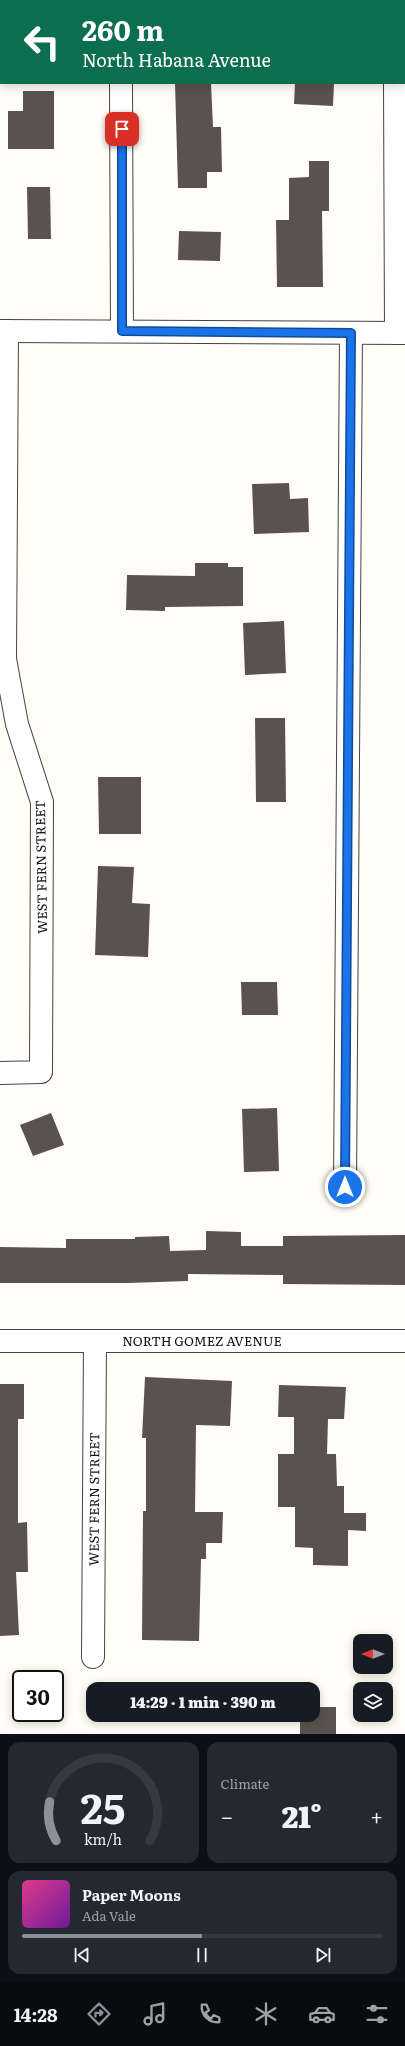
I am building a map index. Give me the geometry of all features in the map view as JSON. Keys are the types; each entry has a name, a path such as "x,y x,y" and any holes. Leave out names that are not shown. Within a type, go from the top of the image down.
{"street":[{"path":"121,84 122,331"},
{"path":"4,331 400,333 395,84"},
{"name":"WEST FERN STREET","path":"0,1073 41,1072 42,802 17,724 2,659 4,331"},
{"path":"345,1187 351,333"},
{"name":"NORTH GOMEZ AVENUE","path":"0,1341 405,1341"},
{"name":"WEST FERN STREET","path":"93,1657 95,1341"}],"building":[{"path":"175,84 211,84 213,127 221,127 222,172 207,172 207,188 178,188"},
{"path":"295,84 334,84 333,106 294,104"},
{"path":"23,91 54,91 54,149 8,149 8,111 23,111"},
{"path":"309,161 329,161 329,211 322,211 323,287 277,287 276,220 289,220 289,178 309,177"},
{"path":"27,187 50,187 51,239 28,239"},
{"path":"179,231 221,232 220,261 178,260"},
{"path":"289,483 290,499 308,498 309,532 254,534 252,484"},
{"path":"195,563 228,563 228,567 243,567 243,606 165,607 165,611 126,610 127,575 195,576"},
{"path":"284,621 286,673 245,675 243,623"},
{"path":"255,718 285,718 286,802 256,802"},
{"path":"98,777 141,777 141,834 99,834"},
{"path":"98,866 134,867 132,903 150,904 148,957 95,955"},
{"path":"241,982 277,982 278,1015 242,1015"},
{"path":"277,1108 279,1171 244,1172 242,1109"},
{"path":"51,1113 64,1145 33,1156 20,1125"},
{"path":"206,1231 241,1232 241,1246 283,1246 283,1236 405,1235 405,1285 283,1284 283,1275 188,1274 188,1281 128,1283 0,1283 0,1247 66,1248 66,1239 135,1239 135,1237 169,1236 170,1251 206,1250"},
{"path":"145,1377 232,1381 230,1426 196,1425 195,1512 223,1512 222,1543 206,1543 206,1559 201,1559 199,1641 142,1640 143,1511 146,1511 146,1438 142,1438"},
{"path":"0,1384 24,1384 24,1419 18,1419 18,1523 27,1522 28,1572 16,1572 19,1635 0,1636"},
{"path":"279,1385 346,1387 344,1419 328,1419 327,1454 336,1454 337,1486 344,1486 344,1513 366,1513 366,1531 348,1530 348,1566 313,1565 313,1548 295,1547 295,1507 278,1507 278,1454 294,1454 294,1417 278,1417"},
{"path":"320,1707 336,1707 336,1734 300,1734 300,1722 320,1722"}],"route":[{"path":"122,129 122,331 351,333 345,1187"}]}
